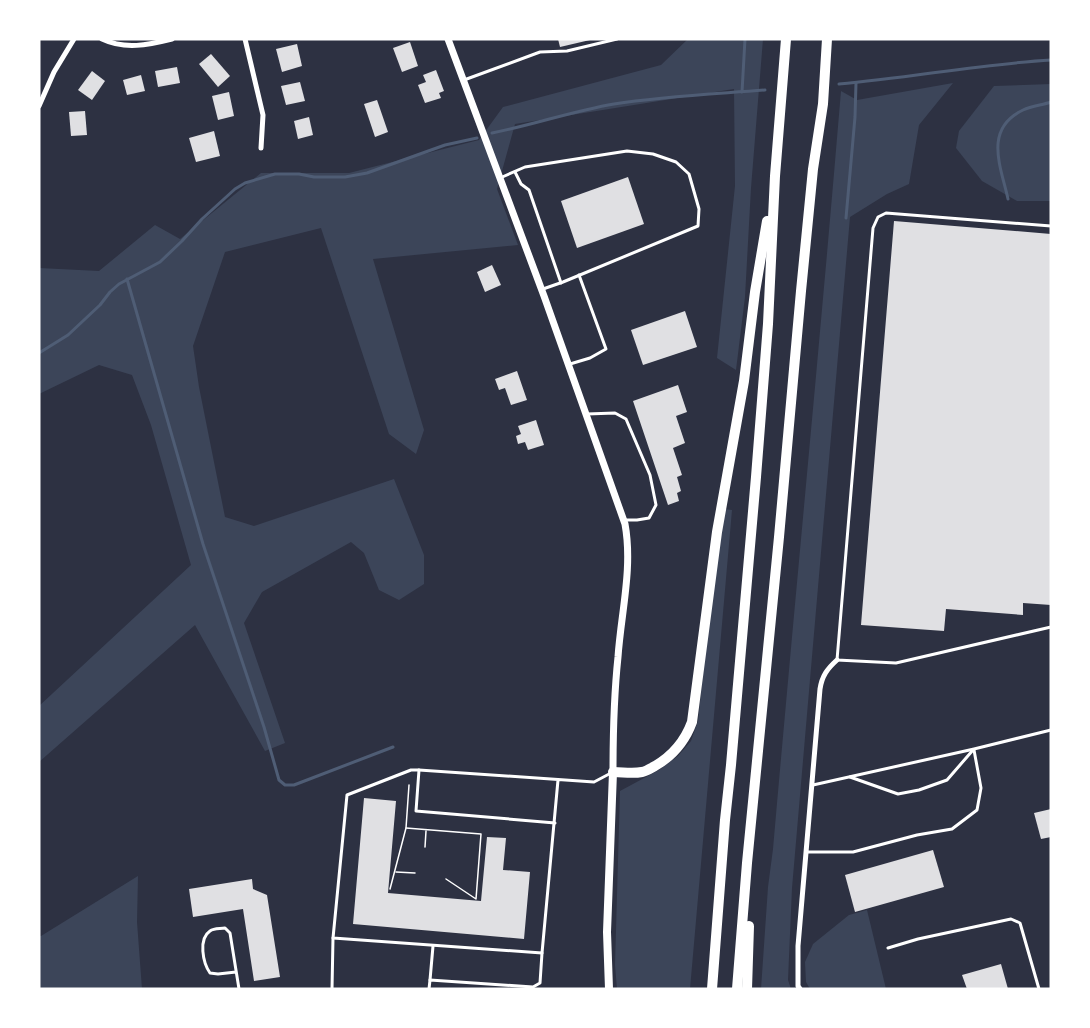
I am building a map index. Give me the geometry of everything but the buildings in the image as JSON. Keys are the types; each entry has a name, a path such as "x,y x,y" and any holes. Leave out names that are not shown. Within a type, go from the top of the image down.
{"highway":[{"path":"712,989 724,820 731,765 763,383 775,176 786,39"},
{"path":"737,989 802,280 813,169 823,104 827,39"},
{"path":"613,772 645,771 666,760 682,743 692,722 717,532 744,381 755,291 775,176"},
{"path":"747,989 752,814"}],"main road":[{"path":"609,989 607,932 613,772"}],"street":[{"path":"39,106 54,72 75,39"},
{"path":"102,39 114,44 134,46 144,46 172,39"},
{"path":"245,39 263,115 261,148"},
{"path":"448,39 624,520 628,565 617,665 613,772"},
{"path":"800,989 798,986 798,946 822,679 828,668 837,660"}],"lane":[{"path":"463,81 540,52 567,51 617,39"},
{"path":"499,178 525,168 627,151 661,156 676,162 689,174 699,209 698,226 561,283 541,289"},
{"path":"515,171 521,184 529,190 561,283"},
{"path":"1051,226 885,213 878,217 873,228 837,660 896,663 1051,627"},
{"path":"568,364 590,358 606,349 579,275"},
{"path":"585,414 615,413 626,419 650,474 656,506 649,518 624,520"},
{"path":"811,785 1051,730"},
{"path":"850,777 898,794 919,790 947,780 974,749"},
{"path":"806,852 853,852 917,835 952,829 977,810 981,788 974,749"},
{"path":"332,989 333,938 347,795 411,770 594,782 613,772"},
{"path":"419,770 416,811 555,823"},
{"path":"430,980 533,987 540,983 558,780"},
{"path":"888,948 918,939 1011,919 1020,923 1039,989"},
{"path":"236,972 210,973 207,968 203,942 212,929 225,928 230,933 239,989"},
{"path":"333,938 542,953"},
{"path":"429,989 433,945"}],"path":[{"path":"390,889 406,828 409,785"},
{"path":"406,828 481,834 476,899 446,879"},
{"path":"424,847 426,830"},
{"path":"395,872 415,873"}],"shaded area":[{"path":"688,39 763,39 745,297 736,370 717,358 735,186 734,89 515,124 497,189 518,245 373,259 424,430 416,454 389,434 321,228 225,252 193,346 225,517 254,526 394,479 424,555 424,584 399,600 379,590 364,553 351,542 262,592 244,623 285,743 265,751 195,625 39,762 39,706 191,565 151,425 132,375 99,365 39,394 39,268 99,271 155,225 180,239 261,173 349,173 479,140 503,107 661,65"},
{"path":"953,83 919,125 909,184 887,194 850,217 792,888 788,980 791,989 761,989 768,887 841,91 857,100"},
{"path":"1051,84 1051,201 1017,201 982,181 956,148 959,131 994,86"},
{"path":"724,509 732,510 690,989 617,989 615,965 620,791 659,770 678,756 691,741 698,721"},
{"path":"138,876 137,922 142,989 39,989 39,936"},
{"path":"867,910 886,989 810,989 806,982 805,962 813,944 849,915"}],"waterway":[{"path":"742,92 745,39"},
{"path":"839,84 1051,60"},
{"path":"846,218 856,83"},
{"path":"492,133 614,104 670,97 765,90"},
{"path":"1008,199 998,150 1003,127 1023,110 1051,102"},
{"path":"39,353 68,335 119,284 160,262 202,219 235,189 245,183 275,174 345,177 367,173 445,145 477,138"},
{"path":"127,279 203,544 264,727 279,780 285,785 294,785 393,747"}]}
